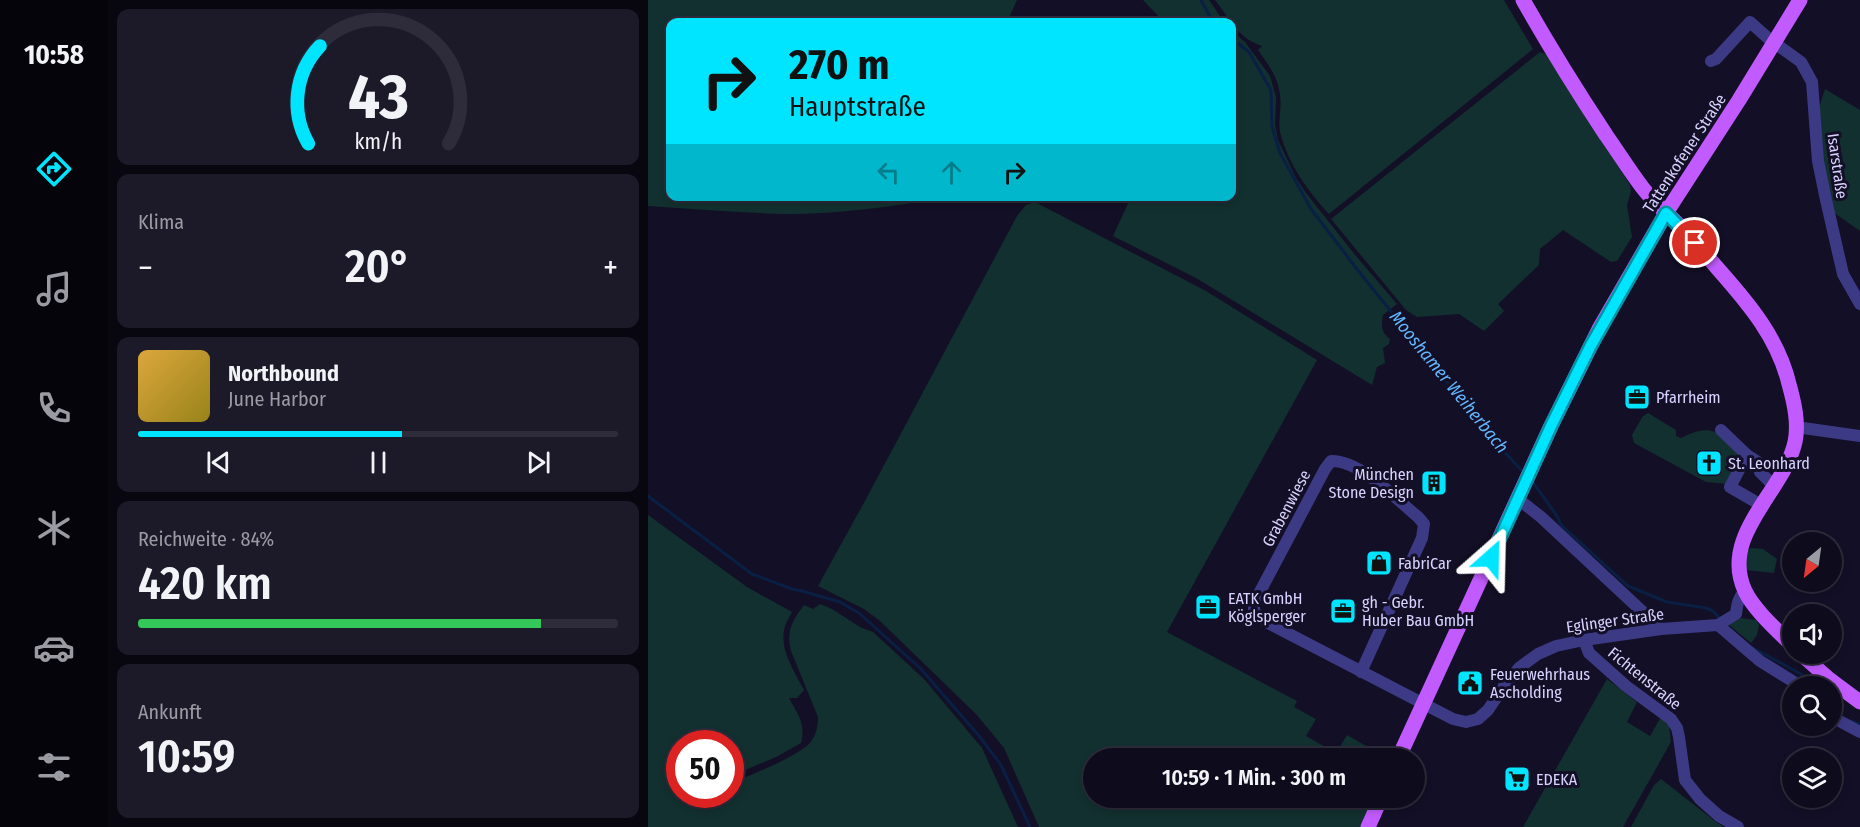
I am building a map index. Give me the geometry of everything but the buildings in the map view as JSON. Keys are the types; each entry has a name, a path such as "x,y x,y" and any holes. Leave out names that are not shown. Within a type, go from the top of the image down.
{"main road":[{"path":"1523,0 1547,42 1642,188 1748,302 1775,346 1786,372 1793,403 1795,441 1792,453 1752,520 1741,549 1740,575 1745,591 1782,634"},
{"name":"Tattenkofener Straße","path":"1403,748 1599,329 1666,213 1800,0"},
{"path":"1813,664 1860,702"},
{"path":"1368,827 1377,808"}],"street":[{"path":"1711,61 1716,59 1750,22 1775,43"},
{"name":"Isarstraße","path":"1775,43 1801,62 1812,82 1818,161 1826,200 1843,274 1860,304"},
{"path":"1796,427 1860,436"},
{"path":"1721,430 1747,455 1758,462 1760,472 1774,486"},
{"path":"1747,455 1730,487 1761,505"},
{"name":"Grabenwiese","path":"1361,672 1422,538 1424,524 1371,478 1346,464 1331,461 1254,603 1254,612 1268,623 1361,672 1424,704"},
{"path":"1521,493 1540,517 1661,629"},
{"path":"1745,591 1725,620 1749,652 1785,676"},
{"name":"Eglinger Straße","path":"1424,704 1466,722 1478,719 1488,710 1520,667 1538,654 1556,646 1725,620 1758,608"},
{"name":"Fichtenstraße","path":"1584,640 1589,653 1626,686 1671,719 1677,728 1685,780 1712,810 1738,827"},
{"path":"1842,722 1860,732"}],"green space":[{"path":"648,0 1017,0 1009,18 666,18 666,201 922,201 876,208 787,214 648,206"},
{"path":"1143,0 1209,0 1221,18 1160,18"},
{"path":"1215,0 1504,0 1533,49 1329,214 1300,176 1288,155 1280,132 1279,88 1272,71 1258,50 1262,46 1240,33 1236,28 1236,18 1228,18"},
{"path":"1236,34 1245,42 1270,76 1276,97 1275,125 1278,140 1296,178 1356,256 1397,304 1383,315 1382,328 1390,339 1389,344 1383,348 1385,363 1377,367 1372,385 1196,278 1113,236 1129,201 1236,201"},
{"path":"1540,52 1548,55 1630,185 1631,191 1627,205 1632,237 1617,261 1611,262 1563,230 1540,249 1539,265 1498,304 1504,311 1484,331 1459,314 1417,317 1406,310 1331,219"},
{"path":"1825,89 1860,110 1860,231 1833,212 1823,162 1819,108"},
{"path":"1035,202 1206,291 1317,360 1167,632 1297,701 1294,707 1316,719 1306,736 1327,748 1083,748 1083,808 1370,808 1362,827 1039,827 1004,748 977,715 880,621 864,609 818,586 1017,216 1026,205"},
{"path":"1648,413 1676,430 1676,436 1681,438 1701,431 1716,432 1744,455 1728,484 1706,482 1634,443 1632,435 1643,416"},
{"path":"648,515 747,587 792,612 784,630 784,646 804,690 797,698 789,698 802,724 801,743 744,771 744,730 666,730 666,808 744,808 744,778 795,754 809,744 815,735 818,717 791,651 789,638 793,621 804,605 813,609 820,604 873,632 924,679 982,748 1018,827 648,827"},
{"path":"1751,548 1763,549 1777,559 1774,573 1745,570 1746,551"},
{"path":"1741,618 1756,620 1759,625 1757,635 1751,643 1729,625"},
{"path":"1607,679 1637,702 1627,722 1650,736 1661,717 1669,726 1671,742 1623,827 1523,827"},
{"path":"1347,735 1370,748 1339,748"},
{"path":"1661,779 1724,827 1631,827 1654,785"}],"waterway":[{"name":"Mooshamer Weiherbach","path":"1201,0 1211,18"},
{"name":"Mooshamer Weiherbach","path":"1236,42 1249,52 1271,90 1272,127 1280,153 1311,209 1479,424 1523,472"},
{"name":"Mooshamer Weiherbach","path":"1532,481 1561,525 1628,586 1667,602 1706,608 1713,611 1721,620"},
{"path":"648,496 752,574 792,589 840,602 859,613 920,668 980,737 1001,765 1030,827"},
{"name":"Mooshamer Weiherbach","path":"1753,648 1803,676"},
{"name":"Mooshamer Weiherbach","path":"1851,721 1860,724"}],"place":[{"name":"Pfarrheim","path":"1637,397"},
{"name":"St. Leonhard","path":"1709,463"},
{"name":"München Stone Design","path":"1434,483"},
{"name":"FabriCar","path":"1379,563"},
{"name":"EATK GmbH Köglsperger","path":"1208,607"},
{"name":"gh - Gebr. Huber Bau GmbH","path":"1343,611"},
{"name":"Feuerwehrhaus Ascholding","path":"1470,683"},
{"name":"EDEKA","path":"1517,779"}],"route":[{"path":"1491,558 1551,426 1599,329 1666,213 1695,243"}]}
